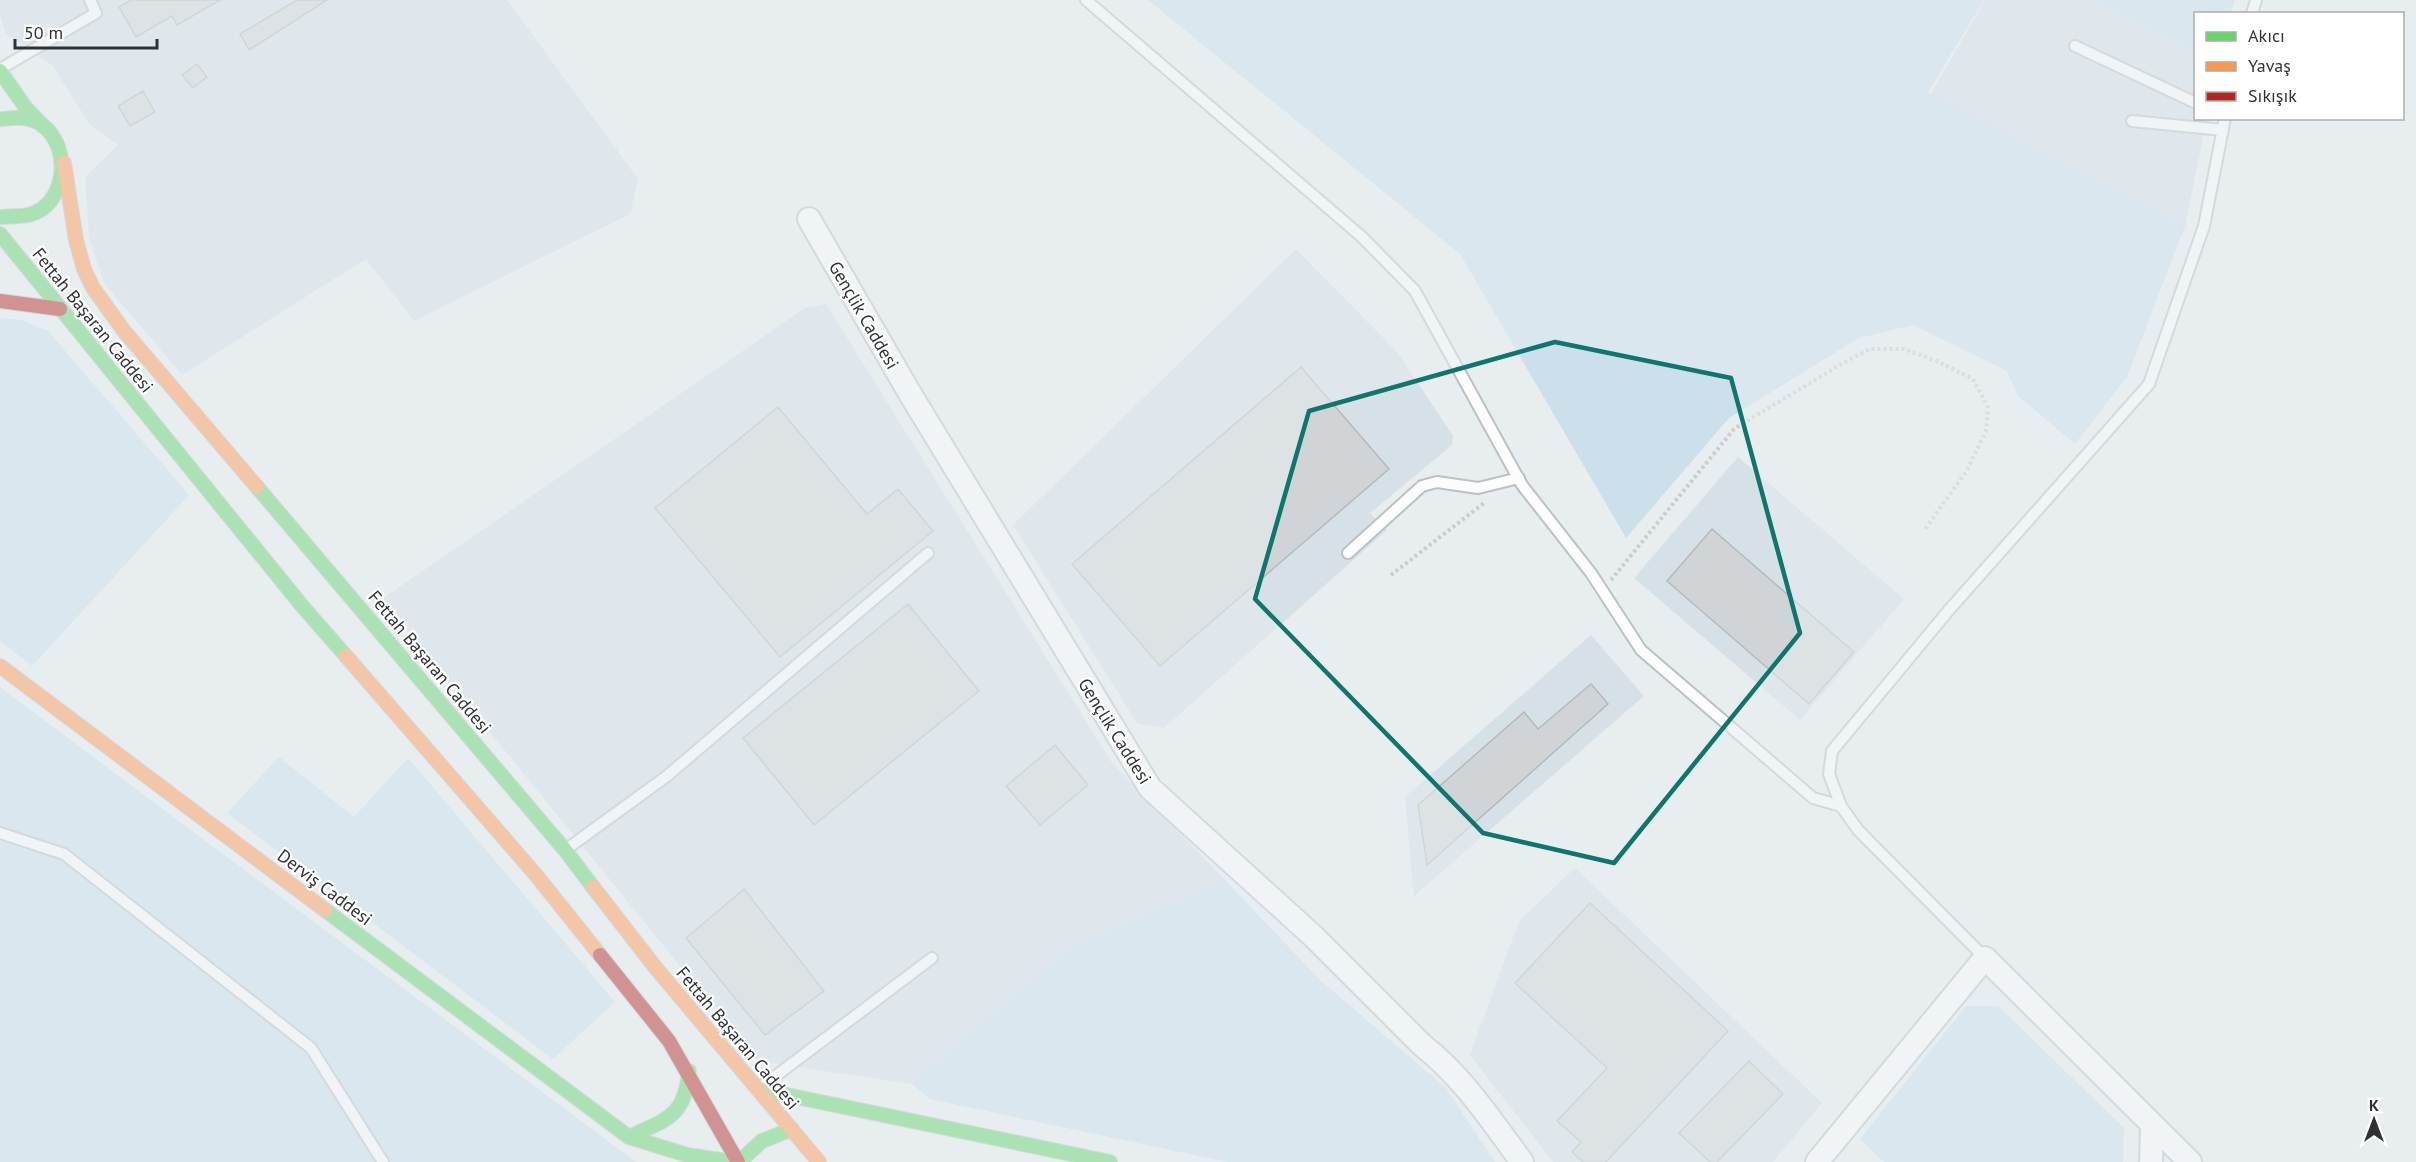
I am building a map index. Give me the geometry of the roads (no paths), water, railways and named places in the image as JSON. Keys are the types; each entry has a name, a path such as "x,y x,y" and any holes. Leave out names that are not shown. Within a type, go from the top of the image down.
{"main road":[{"name":"Fettah Başaran Caddesi","path":"0,70 26,108 54,138 61,150 82,262 89,281 112,316 565,850 655,968 819,1162"},
{"path":"0,118 19,117 45,128"},
{"path":"0,218 16,219 32,215 46,207 57,194 63,179 64,163"},
{"path":"0,233 16,219"},
{"name":"Fettah Başaran Caddesi","path":"0,233 303,607 536,875 669,1041 688,1071 737,1162"},
{"path":"0,301 60,309"},
{"name":"Derviş Caddesi","path":"0,666 629,1137 659,1162"},
{"path":"629,1137 657,1123 682,1105 687,1090 688,1071"},
{"path":"758,1089 1110,1162"},
{"path":"629,1137 687,1155 737,1162 757,1143 771,1135 792,1129"}],"street":[{"name":"Gençlik Caddesi","path":"809,219 911,397 1150,788 1314,936 1422,1045 1438,1057 1482,1107 1522,1162"},
{"path":"1817,1162 1985,958 2190,1162"},
{"path":"2151,1162 2152,1126"}],"lane":[{"path":"0,70 96,12 90,0"},
{"path":"1086,0 1362,237 1415,291 1519,478 1603,590 1641,650 1813,798 1841,806"},
{"path":"2075,46 2194,102"},
{"path":"1985,958 1858,830 1841,806 1829,774 1832,751 1949,610 2149,384 2204,226 2225,120"},
{"path":"2132,121 2223,130"},
{"path":"1348,553 1422,486 1437,482 1478,488 1519,478"},
{"path":"565,850 667,776 928,553"},
{"path":"0,833 64,854 311,1048 383,1162"},
{"path":"758,1089 932,958"}]}
